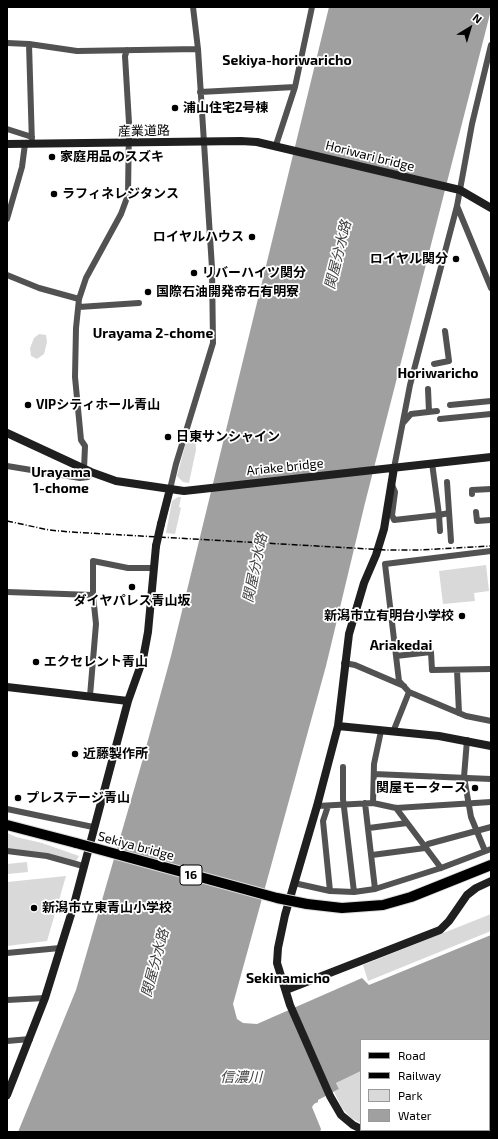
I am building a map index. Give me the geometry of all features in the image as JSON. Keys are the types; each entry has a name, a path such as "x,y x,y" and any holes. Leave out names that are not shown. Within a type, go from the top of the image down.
{"main road":[{"name":"Sekiya bridge","path":"7,825 277,898 307,904 342,908 383,905 411,897 491,865"}],"street":[{"path":"7,1095 10,1082 30,1039 45,998 128,701 146,646 156,546 176,464 213,343 212,268 198,49 193,7"},
{"path":"278,146 295,87 312,7"},
{"path":"7,43 77,50 198,49"},
{"path":"7,219 30,142 29,44"},
{"path":"360,1128 343,1118 330,1096 290,1005 277,963 278,948 294,884 317,806 338,726 344,663 349,634 364,583 376,555 384,529 392,485 391,468 422,334 457,206 457,190 491,45"},
{"path":"7,466 80,478 88,477 85,446 81,440 75,376 76,328 79,299 86,278 121,214 128,194 129,123 125,56 127,50"},
{"path":"200,92 295,87"},
{"path":"7,129 30,142"},
{"name":"産業道路","path":"7,144 30,142 129,143 241,140 278,146"},
{"name":"Horiwari bridge","path":"278,146 457,190"},
{"path":"457,190 491,208"},
{"path":"457,206 491,288"},
{"path":"7,275 39,288 79,299"},
{"path":"79,307 139,304"},
{"path":"434,364 449,361 445,332"},
{"path":"428,389 429,412"},
{"path":"450,404 491,401"},
{"path":"402,424 411,414 437,411"},
{"path":"440,419 491,414"},
{"name":"Ariake bridge","path":"7,433 87,470 116,481 184,491 491,457"},
{"path":"432,463 440,532"},
{"path":"446,482 451,541"},
{"path":"392,485 395,492 392,515 394,520 449,514"},
{"path":"472,494 472,490 491,489"},
{"path":"476,512 477,521 491,520"},
{"path":"491,551 385,564 397,674 404,686 409,692 460,713 491,721"},
{"path":"90,696 96,624 93,595 93,561 128,568 154,568"},
{"path":"7,592 93,595"},
{"path":"396,656 431,652 432,670 491,669"},
{"path":"344,663 404,686"},
{"path":"457,670 460,713"},
{"path":"7,687 128,701"},
{"path":"393,732 409,692"},
{"path":"338,726 467,740 491,746"},
{"path":"373,803 374,764 381,731"},
{"path":"294,884 330,891 354,892 375,889 441,868 488,850 476,831 471,817 464,777 467,740"},
{"path":"343,767 344,805 354,892"},
{"path":"374,774 491,779"},
{"path":"317,806 373,803 396,808 491,802"},
{"path":"365,803 375,889"},
{"path":"328,806 324,821 330,891"},
{"path":"396,808 441,868"},
{"path":"7,810 93,828"},
{"path":"369,828 407,823"},
{"path":"372,855 426,848 428,844 491,827"},
{"path":"7,851 47,856 83,866"},
{"path":"286,990 440,930 449,921 467,895 476,888 491,881"},
{"path":"7,953 60,948"},
{"path":"7,1000 45,998"},
{"path":"7,1041 30,1039"}],"green space":[{"path":"39,334 46,335 47,342 44,354 37,359 31,356 30,348 34,338"},
{"path":"195,428 196,450 189,483 183,482 177,476 188,435"},
{"path":"178,497 181,497 179,507 181,508 175,534 166,533 172,501"},
{"path":"486,565 489,591 474,593 475,601 443,604 439,571"},
{"path":"7,833 79,856 75,863 7,850"},
{"path":"27,862 28,872 8,874 7,864"},
{"name":"新潟市立東青山小学校","path":"66,876 47,941 7,946 7,882"},
{"path":"491,914 491,931 368,981 363,965"},
{"path":"490,1056 491,1132 441,1131 490,1131"},
{"path":"360,1071 360,1122 351,1118 342,1108 334,1092 339,1089 336,1083"}],"water":[{"path":"329,7 491,7 365,503 326,666 233,1004 237,1019 243,1023 257,1024 362,978 369,985 491,935 491,1055 490,1039 360,1039 360,1071 336,1083 339,1089 318,1100 318,1102 312,1107 321,1129 320,1132 18,1132 76,990 171,656"}],"railway":[{"path":"7,521 49,530 71,532 387,550 419,550 491,546"}],"place":[{"name":"浦山住宅2号棟","path":"175,108"},
{"name":"家庭用品のスズキ","path":"52,157"},
{"name":"ラフィネレジタンス","path":"54,194"},
{"name":"ロイヤルハウス","path":"252,237"},
{"name":"ロイヤル関分","path":"456,259"},
{"name":"リバーハイツ関分","path":"194,273"},
{"name":"国際石油開発帝石有明寮","path":"148,292"},
{"name":"VIPシティホール青山","path":"28,405"},
{"name":"日東サンシャイン","path":"168,437"},
{"name":"ダイヤパレス青山坂","path":"132,587"},
{"name":"新潟市立有明台小学校","path":"462,616"},
{"name":"エクセレント青山","path":"36,662"},
{"name":"近藤製作所","path":"75,754"},
{"name":"関屋モータース","path":"475,788"},
{"name":"プレステージ青山","path":"18,798"},
{"name":"新潟市立東青山小学校","path":"34,908"}],"district":[{"name":"Sekiya-horiwaricho","path":"287,60"},
{"name":"Urayama 2-chome","path":"153,333"},
{"name":"Horiwaricho","path":"438,373"},
{"name":"Urayama 1-chome","path":"61,480"},
{"name":"Ariakedai","path":"401,645"},
{"name":"Sekinamicho","path":"288,978"}],"water label":[{"name":"関屋分水路","path":"338,255"},
{"name":"関屋分水路","path":"255,568"},
{"name":"関屋分水路","path":"155,963"},
{"name":"信濃川","path":"241,1077"}]}
